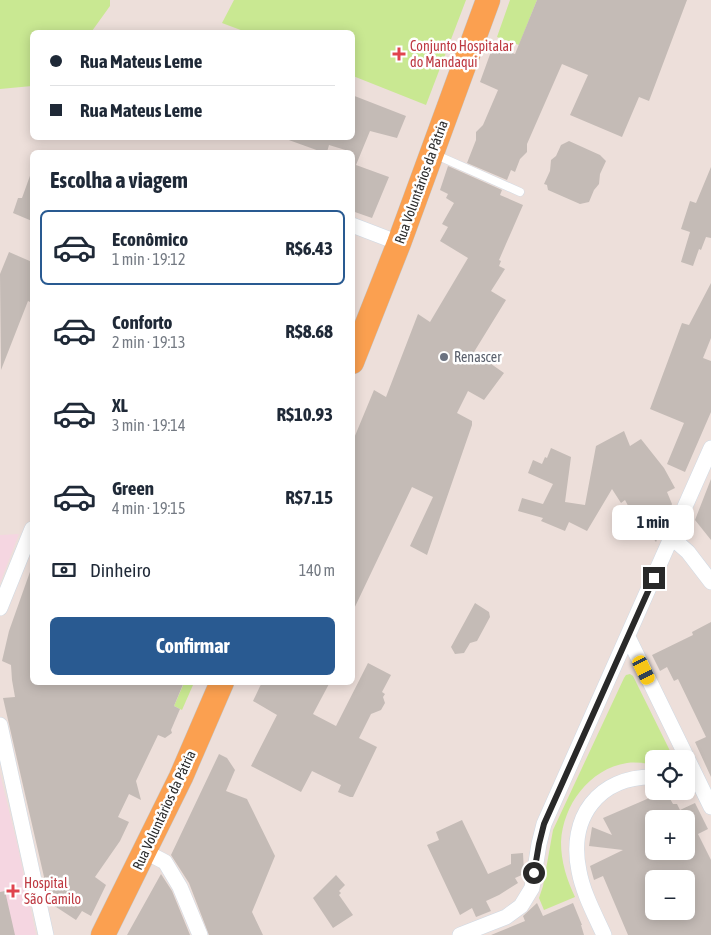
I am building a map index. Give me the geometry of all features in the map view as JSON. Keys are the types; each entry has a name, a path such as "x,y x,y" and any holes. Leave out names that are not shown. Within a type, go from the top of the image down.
{"main road":[{"name":"Rua Voluntários da Pátria","path":"355,354 399,243 488,0"},
{"name":"Rua Voluntários da Pátria","path":"103,935 181,778 221,685"}],"street":[{"path":"355,226 399,243"},
{"path":"460,935 506,917 521,906 532,888 544,824 711,448"},
{"path":"0,608 30,534"},
{"path":"671,537 688,552 711,582"},
{"path":"628,637 679,750"},
{"path":"0,725 46,935"},
{"path":"604,935 578,871 576,838 583,815 596,796 614,784 645,777"},
{"path":"695,785 711,807"},
{"path":"144,851 165,862 180,887 200,935"}],"lane":[{"path":"432,153 520,192"}],"shaded area":[{"path":"19,534 0,583 0,535"},
{"name":"Hospital São Camilo","path":"0,774 18,848 36,935 0,935"}],"green space":[{"path":"0,0 110,0 110,6 93,30 30,30 30,86 0,89"},
{"name":"Conjunto Hospitalar do Mandaqui","path":"234,0 466,0 426,105 355,77 355,30 241,30 222,23"},
{"path":"510,0 537,0 519,45 497,37"},
{"path":"630,674 633,676 670,750 645,750 645,764 627,763 613,767 590,781 580,791 567,815 561,842 565,871 575,897 544,910 539,898 553,830 626,675"},
{"path":"183,685 193,685 182,710 174,706"}],"building":[{"path":"537,0 687,0 649,101 639,97 622,137 570,115 588,75 562,64 527,144 527,152 520,159 515,172 511,170 507,180 467,163 476,140 476,132 483,125 498,90 480,82 493,46 515,54"},
{"path":"355,96 406,116 397,138 370,131 356,165 389,177 372,218 355,212 355,150 345,150 329,145 328,150 316,150 289,140 355,140"},
{"path":"569,141 600,155 606,161 600,174 599,184 589,202 580,204 548,190 547,185 544,184 550,171 551,160 556,156 561,145"},
{"path":"448,166 502,190 500,195 523,205 499,260 501,261 499,266 505,269 491,291 506,300 474,352 504,373 484,400 468,391 457,413 472,421 472,425 427,555 410,546 433,497 412,487 355,607 355,436 374,390 386,397 418,314 430,322 468,258 440,241 448,227 442,224 454,203 446,198 448,194 440,190"},
{"path":"711,167 711,238 706,237 693,266 681,262 690,232 681,229 690,201 696,203"},
{"path":"30,176 30,220 13,213 18,198 22,198"},
{"path":"9,252 30,261 30,302 28,301 1,370 0,274"},
{"path":"711,283 711,338 703,358 711,361 711,412 685,472 667,464 684,423 650,409 682,323 689,325"},
{"path":"624,431 630,446 641,439 664,468 675,488 667,492 672,504 656,542 645,528 641,530 625,500 621,503 612,489 587,531 569,522 565,531 541,521 543,518 518,511 522,498 543,504 553,484 528,473 533,460 542,464 551,448 571,457 565,502 585,505 596,446"},
{"path":"711,479 711,540 695,520"},
{"path":"30,572 30,685 183,685 174,706 180,709 171,730 172,733 165,738 158,735 136,781 141,800 129,794 118,817 129,822 120,841 95,877 106,885 91,916 82,911 76,920 50,903 3,698 15,697 11,665 2,661 9,631"},
{"path":"475,603 489,612 490,617 477,641 470,643 464,653 455,654 451,647"},
{"path":"711,622 711,777 695,742 706,737 678,679 674,681 667,667 660,671 652,655 693,635 692,632"},
{"path":"368,663 391,675 382,692 385,694 383,697 385,703 381,710 371,714 359,738 377,747 353,797 338,792 341,785 312,771 301,792 251,766 277,715 253,701 261,685 328,685 313,714 336,726"},
{"path":"219,754 227,758 235,770 226,791 247,799 275,856 252,912 263,935 209,935 189,883 171,855"},
{"path":"645,800 671,800 673,804 677,804 680,810 695,803 708,829 698,834 711,860 711,935 628,935 603,876 594,880 590,866 623,850 589,846 592,827 612,835 603,818"},
{"path":"462,820 488,874 511,864 511,854 523,853 524,874 515,878 518,883 486,901 491,911 476,917 472,908 460,915 427,845 439,840 436,832"},
{"path":"161,874 172,891 190,935 127,935"},
{"path":"336,875 345,885 339,891 341,893 339,895 353,915 333,928 313,898"},
{"path":"5,891 15,935 0,935 0,892"},
{"path":"537,903 543,916 573,903 584,935 491,935 525,921 523,916"}],"place":[{"name":"Conjunto Hospitalar do Mandaqui","path":"399,54"},
{"name":"Renascer","path":"444,357"},
{"name":"Hospital São Camilo","path":"13,891"}],"route":[{"path":"534,873 544,824 654,578"}]}
